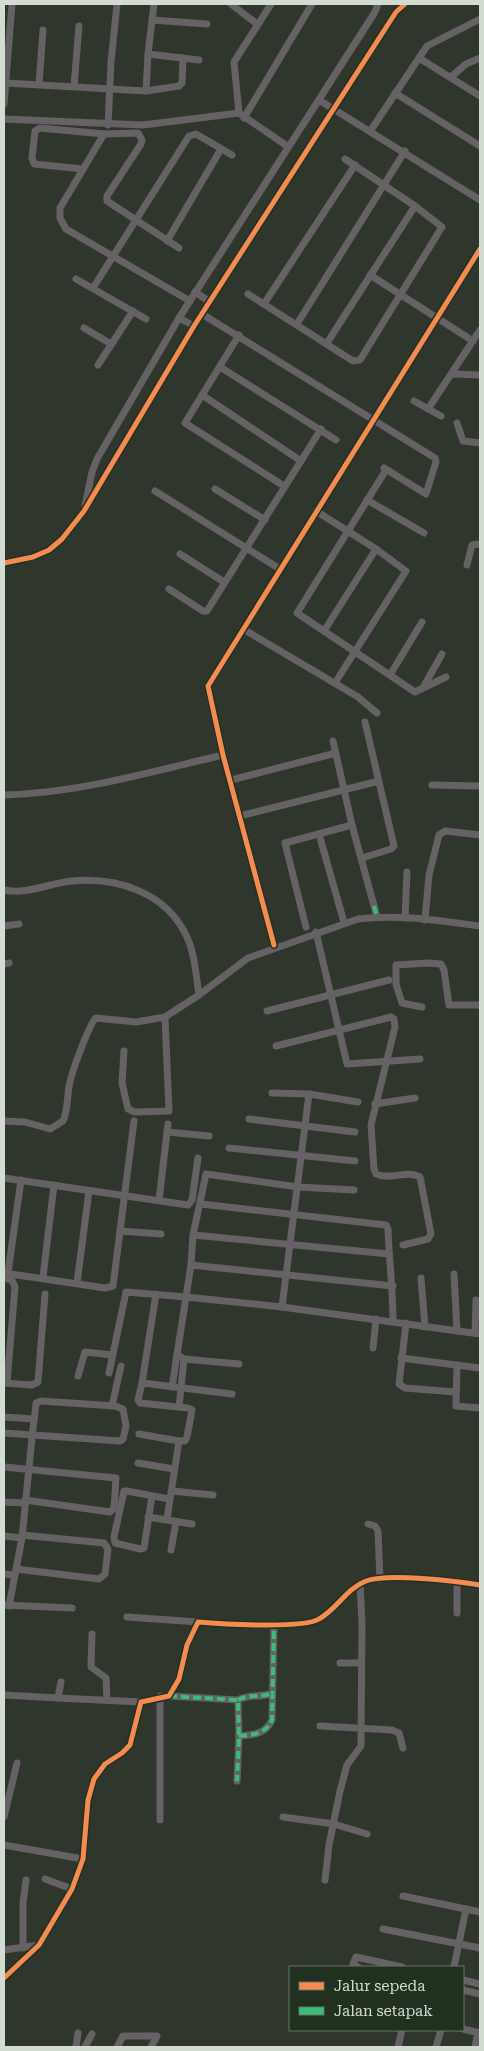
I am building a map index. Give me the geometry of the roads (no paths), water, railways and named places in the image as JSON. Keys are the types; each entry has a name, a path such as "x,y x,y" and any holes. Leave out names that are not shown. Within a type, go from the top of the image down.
{"street":[{"path":"4,104 12,4"},
{"path":"108,125 109,88 117,4"},
{"path":"146,91 154,4"},
{"path":"231,4 257,24"},
{"path":"262,4 265,13"},
{"path":"241,115 233,65 257,24 272,4"},
{"path":"241,115 312,4"},
{"path":"84,511 92,472 98,458 179,318 287,146 375,12 378,4"},
{"path":"4,563 33,557 49,550 62,539 84,511 194,326 396,12 406,4"},
{"path":"371,130 395,92 431,42 480,19"},
{"path":"152,20 207,24"},
{"path":"74,86 79,26"},
{"path":"39,84 43,30"},
{"path":"148,54 199,60"},
{"path":"5,83 146,91 179,86 182,81 183,58"},
{"path":"419,58 480,96"},
{"path":"452,77 466,64 480,58"},
{"path":"395,92 480,146"},
{"path":"319,100 371,130 480,200"},
{"path":"4,119 108,125 166,124 241,115 287,146"},
{"path":"83,169 34,164 32,158 35,131 40,128 104,134 138,133 142,137 141,144 106,199 179,248"},
{"path":"104,134 60,208 60,218 66,228 190,301"},
{"path":"93,288 115,256 189,136 196,134 232,154"},
{"path":"167,241 221,148"},
{"path":"297,324 404,151"},
{"path":"248,294 353,361 360,360 442,228 439,223 346,159"},
{"path":"264,304 355,165"},
{"path":"327,343 415,206"},
{"path":"274,945 223,755 208,686 480,249"},
{"path":"370,275 439,317 473,341"},
{"path":"76,279 146,319"},
{"path":"195,292 210,302"},
{"path":"98,366 133,311"},
{"path":"202,314 239,335 435,458 436,462 426,494 385,469 297,610 297,614 415,692 446,677"},
{"path":"179,318 194,326"},
{"path":"84,328 111,344"},
{"path":"428,409 453,374 480,330"},
{"path":"239,335 185,420 186,424 284,486"},
{"path":"220,367 336,440"},
{"path":"453,374 480,375"},
{"path":"202,395 301,460"},
{"path":"414,401 441,416"},
{"path":"457,423 464,441 480,443"},
{"path":"169,589 205,612 321,430"},
{"path":"215,488 265,520"},
{"path":"155,491 280,569"},
{"path":"367,500 424,533"},
{"path":"316,511 347,529 402,566 406,572 335,683"},
{"path":"467,565 469,548 472,545 480,544"},
{"path":"324,631 376,549"},
{"path":"180,554 224,582"},
{"path":"390,675 422,622"},
{"path":"243,629 358,697 377,713"},
{"path":"424,686 442,654"},
{"path":"362,858 391,849 394,846 365,722"},
{"path":"333,741 346,789 352,825 377,917"},
{"path":"231,780 336,753"},
{"path":"4,795 60,792 223,755"},
{"path":"240,816 379,780"},
{"path":"432,786 480,786"},
{"path":"306,927 285,842 352,825"},
{"path":"426,920 429,874 439,835 445,831 480,835"},
{"path":"319,834 343,919"},
{"path":"405,918 407,872"},
{"path":"4,890 15,892 73,881 110,883 136,888 165,907 182,928 191,950 200,995"},
{"path":"4,1121 25,1122 50,1129 63,1121 74,1067 90,1024 96,1018 136,1022 165,1017 200,995 248,958 350,921 377,917 405,918 480,926"},
{"path":"4,926 19,924"},
{"path":"316,932 347,1064 386,1063 420,1059"},
{"path":"422,1007 402,1002 396,984 396,965 441,964 449,1005 480,1005"},
{"path":"267,1011 389,980"},
{"path":"124,1051 122,1083 128,1109 135,1112 168,1111 165,1017"},
{"path":"276,1046 393,1018 395,1027 370,1125 374,1171 383,1176 415,1174 420,1176 423,1184 431,1236 426,1240 403,1245"},
{"path":"272,1093 308,1094 358,1102"},
{"path":"282,1307 302,1156 308,1094"},
{"path":"375,1104 415,1098"},
{"path":"248,1119 355,1132"},
{"path":"5,1274 43,1277 105,1288 112,1286 134,1121"},
{"path":"159,1200 168,1128 209,1136"},
{"path":"229,1148 355,1160"},
{"path":"4,1178 188,1205 191,1203 198,1158"},
{"path":"172,1387 192,1265 193,1235 206,1174 298,1187 354,1190"},
{"path":"5,1274 21,1180"},
{"path":"43,1277 54,1185"},
{"path":"78,1283 89,1191"},
{"path":"201,1204 386,1225 388,1229 388,1254 393,1286 393,1321"},
{"path":"120,1231 161,1234"},
{"path":"193,1235 388,1254"},
{"path":"192,1265 393,1286"},
{"path":"5,1274 12,1280 15,1287 5,1383 32,1385 38,1382 45,1294"},
{"path":"454,1274 457,1331"},
{"path":"421,1278 425,1327"},
{"path":"109,1373 126,1292 282,1307 477,1333 476,1300"},
{"path":"139,1434 179,1441 187,1439 192,1412 191,1409 139,1402 156,1294"},
{"path":"373,1348 376,1319"},
{"path":"406,1323 398,1382 401,1386 455,1392"},
{"path":"78,1376 85,1352 112,1355"},
{"path":"177,1354 184,1359 239,1364"},
{"path":"401,1358 480,1368"},
{"path":"179,1407 184,1359"},
{"path":"456,1365 456,1406 480,1408"},
{"path":"112,1406 122,1366"},
{"path":"142,1384 232,1394"},
{"path":"4,1433 32,1434 121,1441 126,1426 125,1414 121,1408 112,1406 39,1400 36,1403 32,1434 28,1468 22,1536 16,1572 6,1606 72,1608"},
{"path":"4,1417 34,1419"},
{"path":"167,1519 179,1441"},
{"path":"138,1463 174,1468"},
{"path":"4,1467 114,1477 114,1508 107,1512 25,1502 4,1502"},
{"path":"152,1496 142,1549 115,1543 114,1537 123,1493 127,1491 169,1499"},
{"path":"172,1491 213,1495"},
{"path":"148,1517 192,1524"},
{"path":"171,1550 176,1522"},
{"path":"368,1524 375,1526 378,1531 380,1579"},
{"path":"4,1536 104,1543 108,1549 105,1574 99,1579 16,1572 4,1574"},
{"path":"127,1617 228,1624 301,1623 318,1620 360,1584 380,1579 457,1582 480,1585"},
{"path":"457,1582 457,1613"},
{"path":"325,1880 342,1782 347,1765 360,1748 362,1729 360,1584"},
{"path":"169,1696 179,1679 187,1645 198,1622"},
{"path":"239,1736 252,1735 269,1727 272,1717 274,1624"},
{"path":"92,1634 90,1667 106,1678 107,1700"},
{"path":"340,1663 361,1663"},
{"path":"58,1698 61,1682"},
{"path":"4,1696 141,1702 160,1696 238,1700 244,1697 263,1696 272,1693"},
{"path":"160,1696 160,1820"},
{"path":"237,1781 238,1700"},
{"path":"4,1978 39,1945 72,1889 83,1859 88,1800 94,1779 105,1764 122,1754 130,1745 141,1702"},
{"path":"320,1726 396,1731 403,1748"},
{"path":"4,1817 17,1763"},
{"path":"282,1817 334,1824 367,1834"},
{"path":"4,1845 83,1859"},
{"path":"45,1878 72,1889"},
{"path":"24,1948 23,1903 26,1880"},
{"path":"403,1896 480,1912"},
{"path":"454,1966 466,1909"},
{"path":"382,1929 480,1948"},
{"path":"4,1950 39,1945"},
{"path":"356,1966 353,1964 355,1957 378,1965"},
{"path":"464,1980 480,1984"},
{"path":"464,1990 480,1994"},
{"path":"464,2029 479,2033 475,2047"},
{"path":"398,2047 402,2031"},
{"path":"436,2047 441,2031"},
{"path":"76,2047 78,2033"},
{"path":"85,2047 92,2034"},
{"path":"117,2047 123,2036 157,2036 151,2047"}]}
